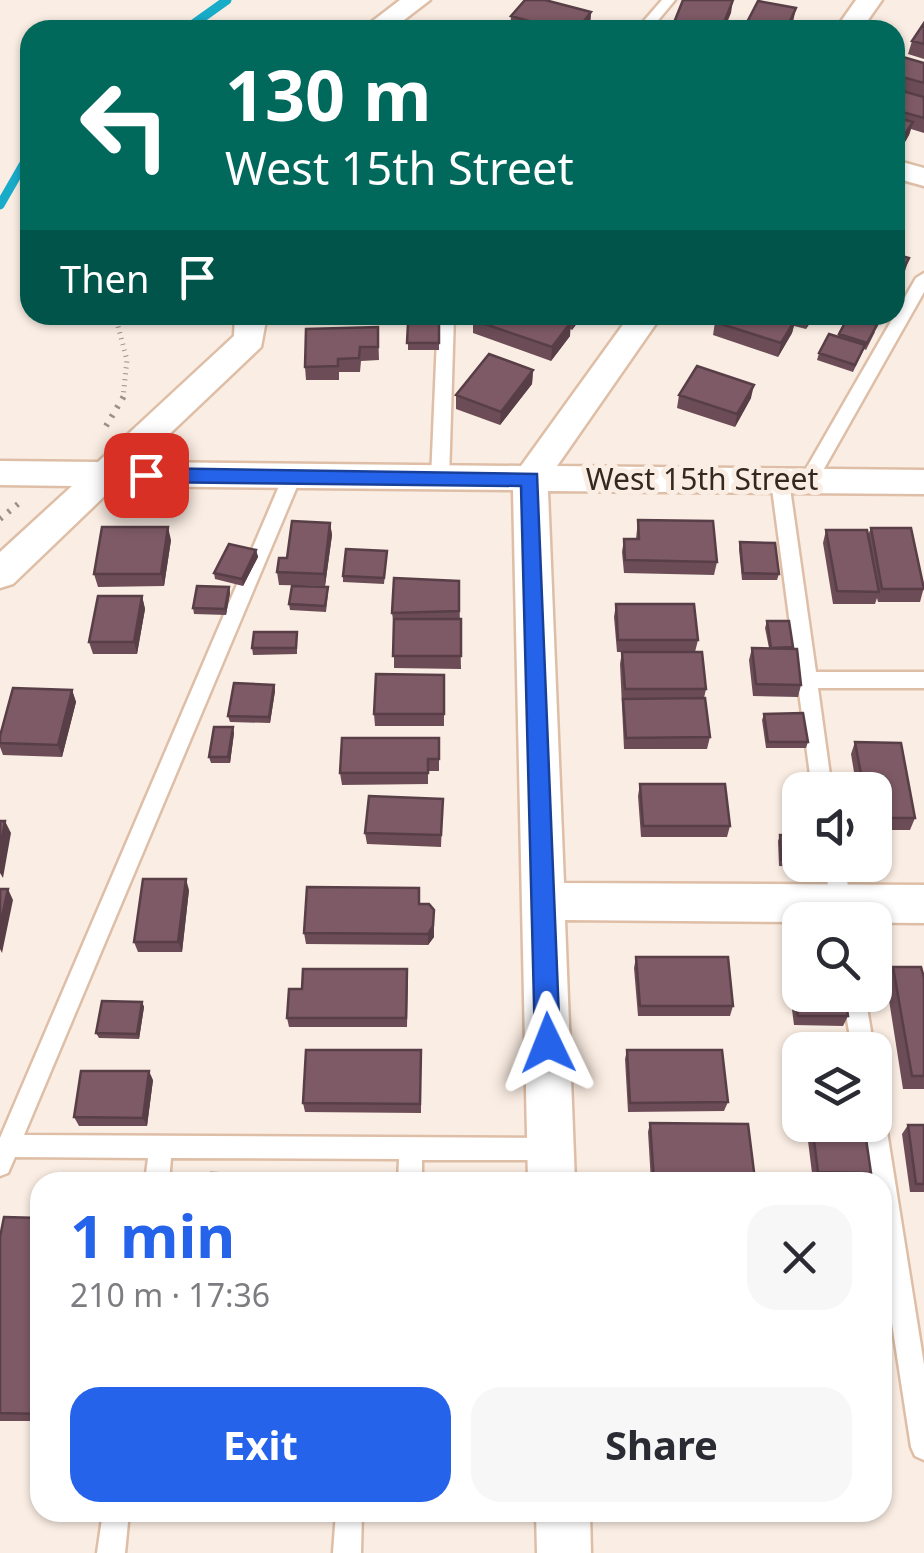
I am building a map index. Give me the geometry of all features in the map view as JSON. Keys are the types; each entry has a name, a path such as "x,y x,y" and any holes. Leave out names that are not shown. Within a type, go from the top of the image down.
{"street":[{"path":"388,20 417,0"},
{"path":"0,574 250,339 251,325"},
{"path":"552,1166 530,479 639,325"},
{"name":"West 15th Street","path":"0,473 924,482"},
{"path":"543,901 839,896 924,904"},
{"path":"563,1522 564,1553"}],"lane":[{"path":"652,20 669,0"},
{"path":"905,311 924,278"},
{"path":"440,480 446,325"},
{"path":"819,772 804,680 794,481 896,325"},
{"path":"292,477 4,1155 161,1146 411,1148 552,1166"},
{"path":"804,680 924,680"},
{"path":"877,1142 881,1172"},
{"path":"158,1172 161,1146"},
{"path":"410,1172 411,1148"},
{"path":"892,1241 924,1448"},
{"path":"111,1553 115,1522"},
{"path":"347,1553 349,1522"}],"path":[{"path":"102,431 121,407 130,382 131,366 118,325"},
{"path":"0,519 17,504"}],"building":[{"path":"525,0 545,0 591,12 585,20 525,20 511,16"},
{"path":"683,0 733,0 725,20 675,20"},
{"path":"758,1 796,8 791,20 748,20"},
{"path":"924,23 924,44 912,41"},
{"path":"905,58 924,63 924,83 905,78"},
{"path":"905,92 924,97 924,118 905,113"},
{"path":"408,325 439,325 439,343 407,343"},
{"path":"488,325 569,325 552,347"},
{"path":"724,325 792,325 781,343"},
{"path":"844,325 877,325 867,343 839,334"},
{"path":"378,327 378,347 360,347 359,358 338,359 338,366 305,367 306,329"},
{"path":"829,334 865,345 855,365 819,353"},
{"path":"489,354 533,370 501,412 456,395"},
{"path":"697,366 754,385 737,414 679,395"},
{"path":"638,520 713,521 717,562 625,560 624,539 639,539"},
{"path":"292,521 330,523 324,574 277,572 279,558 287,558"},
{"path":"102,527 168,527 161,574 94,574"},
{"path":"871,528 911,528 924,589 882,589"},
{"path":"826,530 867,530 879,592 837,591"},
{"path":"740,542 775,543 779,574 743,573"},
{"path":"229,544 256,550 242,579 214,573"},
{"path":"346,549 387,551 384,578 343,576"},
{"path":"394,578 459,581 459,611 392,613"},
{"path":"197,586 229,587 225,609 193,608"},
{"path":"292,586 328,587 325,606 289,604"},
{"path":"98,596 142,596 134,642 89,642"},
{"path":"616,604 694,604 698,640 618,640"},
{"path":"394,619 461,619 461,656 393,656"},
{"path":"767,621 789,621 793,647 771,648"},
{"path":"254,632 297,632 296,648 252,648"},
{"path":"752,648 797,649 801,685 756,684"},
{"path":"622,652 702,652 706,689 625,689"},
{"path":"376,674 444,675 444,714 374,714"},
{"path":"234,683 274,685 269,717 228,716"},
{"path":"13,688 72,690 58,745 0,743"},
{"path":"705,698 710,737 626,738 623,699"},
{"path":"803,713 808,742 768,742 764,714"},
{"path":"214,727 233,727 228,757 209,757"},
{"path":"342,738 439,738 439,759 428,759 428,773 340,773"},
{"path":"855,742 901,743 915,818 892,818 892,772 861,772"},
{"path":"640,784 725,784 730,826 643,826"},
{"path":"369,796 443,799 441,835 365,833"},
{"path":"0,821 5,821 0,851"},
{"path":"143,879 186,879 178,942 134,942"},
{"path":"307,887 419,888 419,904 429,904 434,910 433,926 428,934 304,933"},
{"path":"0,889 8,889 0,926"},
{"path":"636,957 728,957 733,1006 640,1006"},
{"path":"893,967 921,967 924,1076 912,1076"},
{"path":"303,969 407,969 406,1018 287,1018 289,989 302,989"},
{"path":"102,1001 142,1002 137,1034 96,1033"},
{"path":"798,1012 847,1012 848,1016 798,1016"},
{"path":"306,1050 421,1050 420,1104 303,1103"},
{"path":"627,1050 722,1050 728,1102 630,1103"},
{"path":"81,1071 149,1071 143,1118 74,1117"},
{"path":"650,1123 748,1124 754,1172 653,1172"},
{"path":"908,1125 924,1125 924,1184 916,1184"},
{"path":"814,1142 866,1142 871,1172 818,1172"},
{"path":"4,1217 30,1218 30,1414 0,1413 0,1237"}],"waterway":[{"path":"199,20 227,0"},
{"path":"0,205 20,170"}],"route":[{"path":"146,475 530,479 548,1043"}]}
